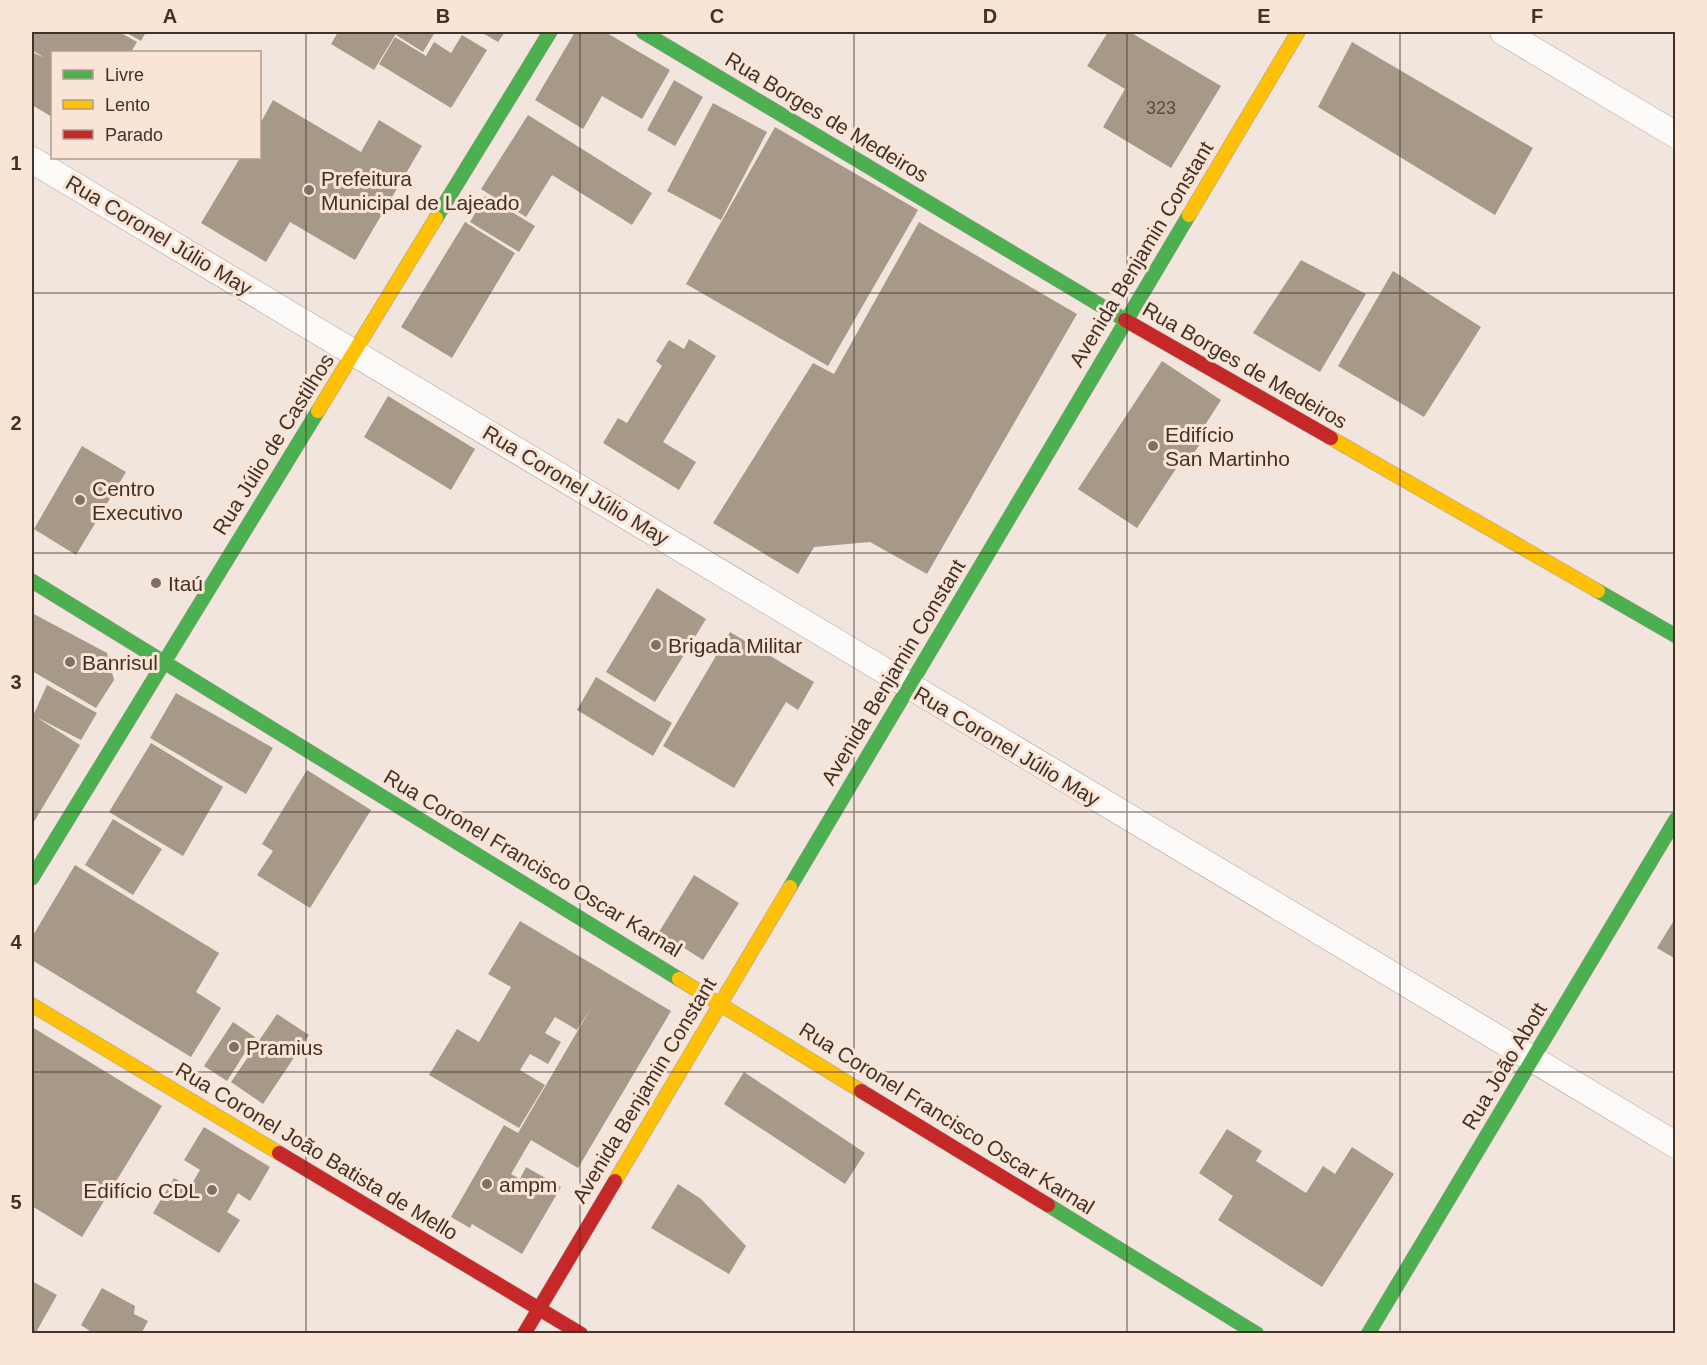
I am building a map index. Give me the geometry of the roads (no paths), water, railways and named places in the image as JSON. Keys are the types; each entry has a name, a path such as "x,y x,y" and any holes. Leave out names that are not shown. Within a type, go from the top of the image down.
{"main road":[{"name":"Rua Júlio de Castilhos","path":"32,879 550,32"},
{"name":"Rua Borges de Medeiros","path":"643,32 1126,321 1676,636"},
{"name":"Avenida Benjamin Constant","path":"524,1334 1298,32"},
{"name":"Rua Coronel Francisco Oscar Karnal","path":"32,581 1257,1334"},
{"name":"Rua João Abott","path":"1368,1334 1676,819"},
{"name":"Rua Coronel João Batista de Mello","path":"32,1005 581,1334"}],"street":[{"path":"1503,32 1676,135"},
{"name":"Rua Coronel Júlio May","path":"32,160 354,351 1531,1061 1676,1145"}],"place":[{"name":"Prefeitura Municipal de Lajeado","path":"309,190"},
{"name":"Edifício San Martinho","path":"1153,446"},
{"name":"Centro Executivo","path":"80,500"},
{"name":"Itaú","path":"156,583"},
{"name":"Brigada Militar","path":"656,645"},
{"name":"Banrisul","path":"70,662"},
{"name":"Pramius","path":"234,1047"},
{"name":"ampm","path":"487,1184"},
{"name":"Edifício CDL","path":"212,1190"}]}
